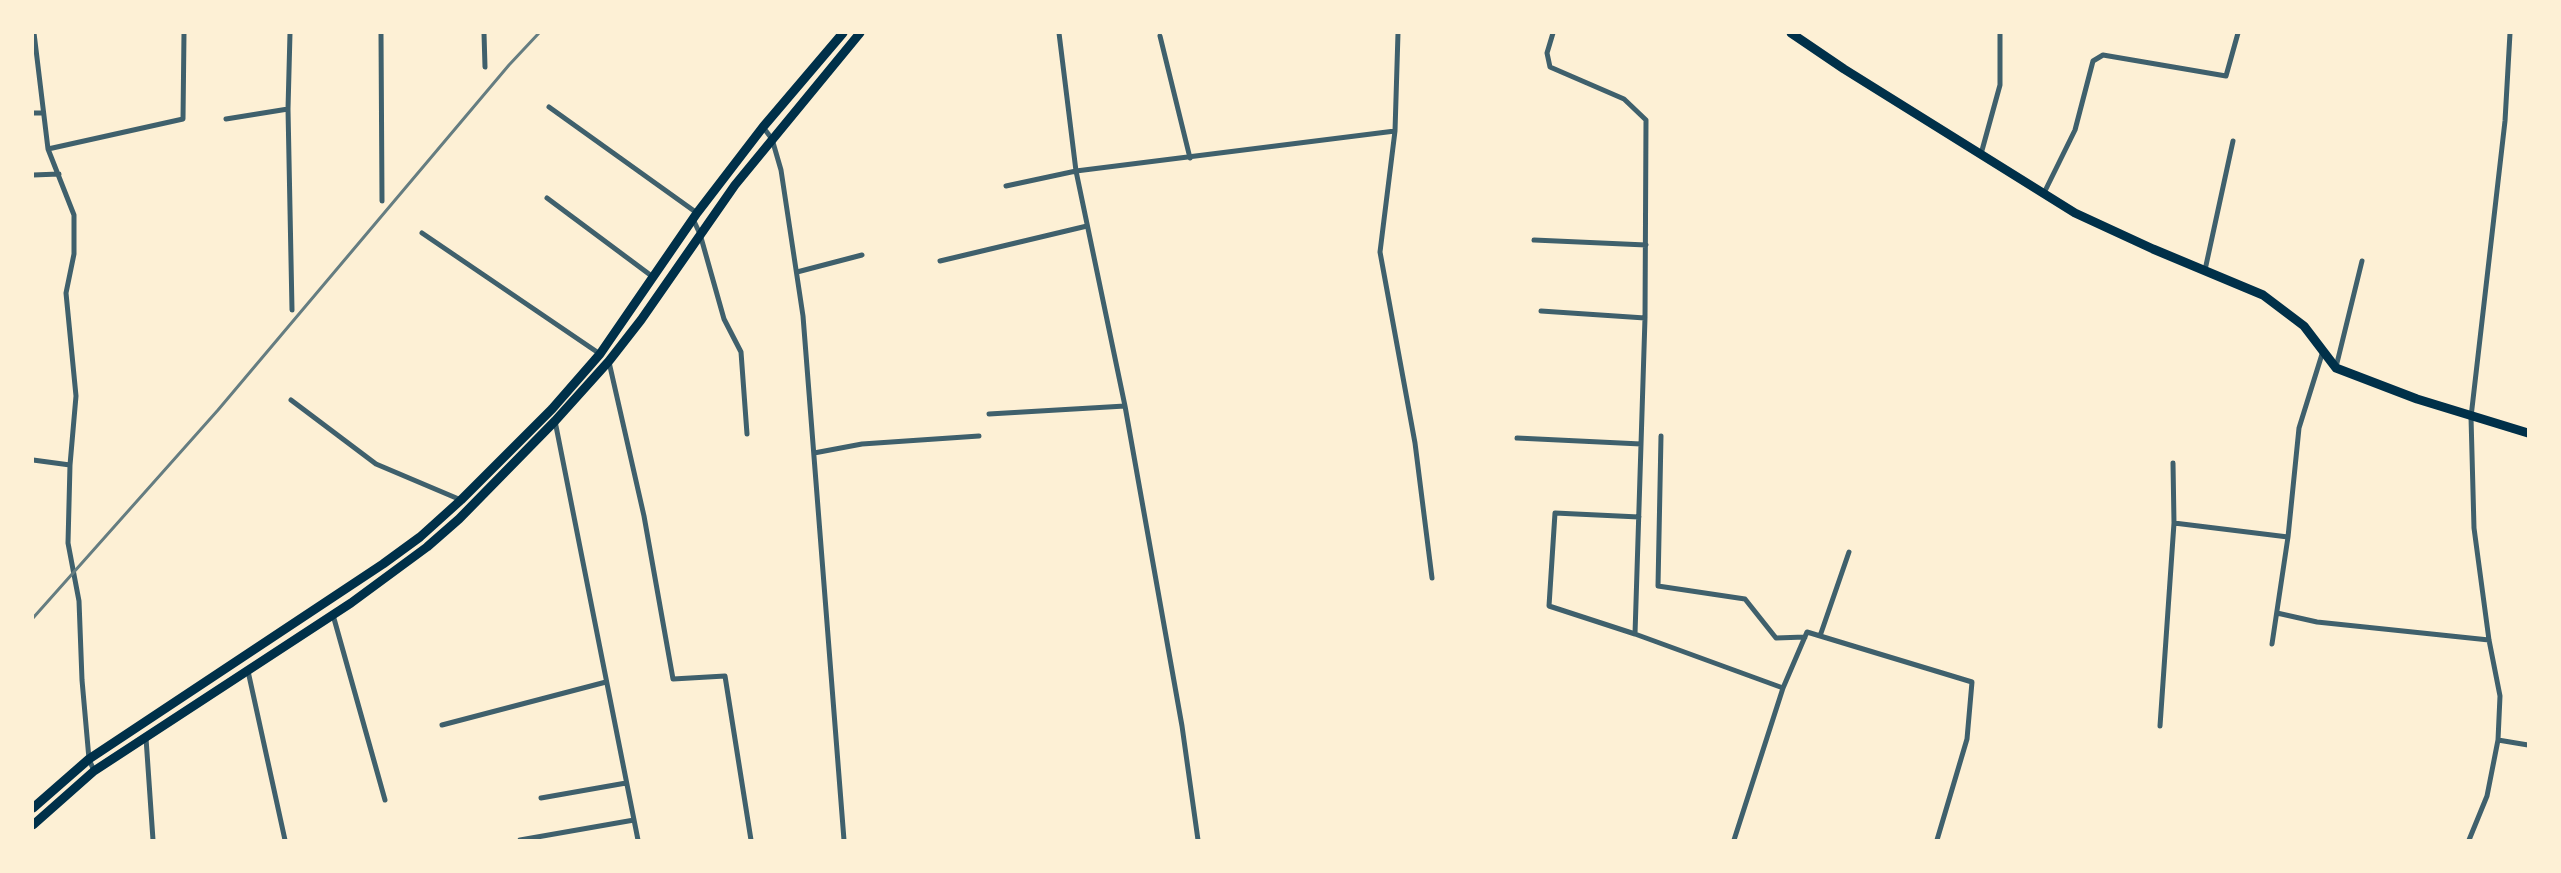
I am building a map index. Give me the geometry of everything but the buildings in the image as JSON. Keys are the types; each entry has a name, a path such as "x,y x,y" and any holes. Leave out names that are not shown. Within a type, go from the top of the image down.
{"main road":[{"path":"33,808 89,759 383,564 420,537 461,500 552,409 600,354 695,216 763,127 843,33"},
{"path":"33,825 94,771 333,615 428,547 555,421 609,361 735,186 860,33"},
{"path":"1791,33 1844,69 2085,217 2263,296 2304,326 2336,368 2471,417 2528,433"}],"street":[{"path":"34,33 48,149 74,215 74,254 66,293 76,396 70,465 68,543 80,601 82,680 89,759 94,771"},
{"path":"48,149 183,119 184,33"},
{"path":"290,33 288,108 292,310"},
{"path":"381,33 382,201"},
{"path":"484,33 485,67"},
{"path":"1059,33 1076,171 1125,405 1182,726 1198,840"},
{"path":"1398,33 1395,131 1380,252 1415,443 1432,578"},
{"path":"1553,33 1548,53 1550,67 1624,99 1646,120 1645,318 1635,634"},
{"path":"1981,154 2000,85 2000,33"},
{"path":"2044,193 2075,130 2093,61 2103,55 2226,76 2238,33"},
{"path":"2469,840 2487,796 2498,740 2499,696 2474,528 2471,417 2505,121 2510,33"},
{"path":"1160,36 1190,158"},
{"path":"549,107 695,216 724,319 741,352 747,434"},
{"path":"226,119 288,108"},
{"path":"33,112 43,113"},
{"path":"763,127 772,139 781,170 803,316 844,840"},
{"path":"1006,186 1076,171 1395,131"},
{"path":"2205,270 2233,141"},
{"path":"33,175 59,174"},
{"path":"547,198 653,277"},
{"path":"940,261 1087,226"},
{"path":"422,233 600,354"},
{"path":"1534,240 1646,245"},
{"path":"797,272 862,255"},
{"path":"2336,368 2362,261"},
{"path":"1541,311 1645,318"},
{"path":"2272,644 2288,537 2299,428 2323,351"},
{"path":"609,361 644,516 673,679 725,676 751,840"},
{"path":"291,400 376,464 461,500"},
{"path":"989,414 1125,405"},
{"path":"552,409 583,550 606,682 638,840"},
{"path":"814,453 862,444 979,436"},
{"path":"1661,436 1658,586 1745,599 1776,638 1805,637"},
{"path":"1517,438 1641,444"},
{"path":"33,460 70,465"},
{"path":"2160,726 2174,523 2173,464"},
{"path":"1639,517 1555,513 1549,606 1635,634 1783,688"},
{"path":"2174,523 2288,537"},
{"path":"1820,636 1849,552"},
{"path":"2277,613 2317,622 2489,640"},
{"path":"333,615 385,800"},
{"path":"1734,840 1783,688 1807,632 1972,682 1967,739 1937,840"},
{"path":"248,669 285,840"},
{"path":"442,725 606,682"},
{"path":"146,738 153,840"},
{"path":"2498,740 2528,745"},
{"path":"541,798 626,783"},
{"path":"520,840 634,820"}],"railway":[{"path":"33,618 218,410 509,65 539,33"}]}
